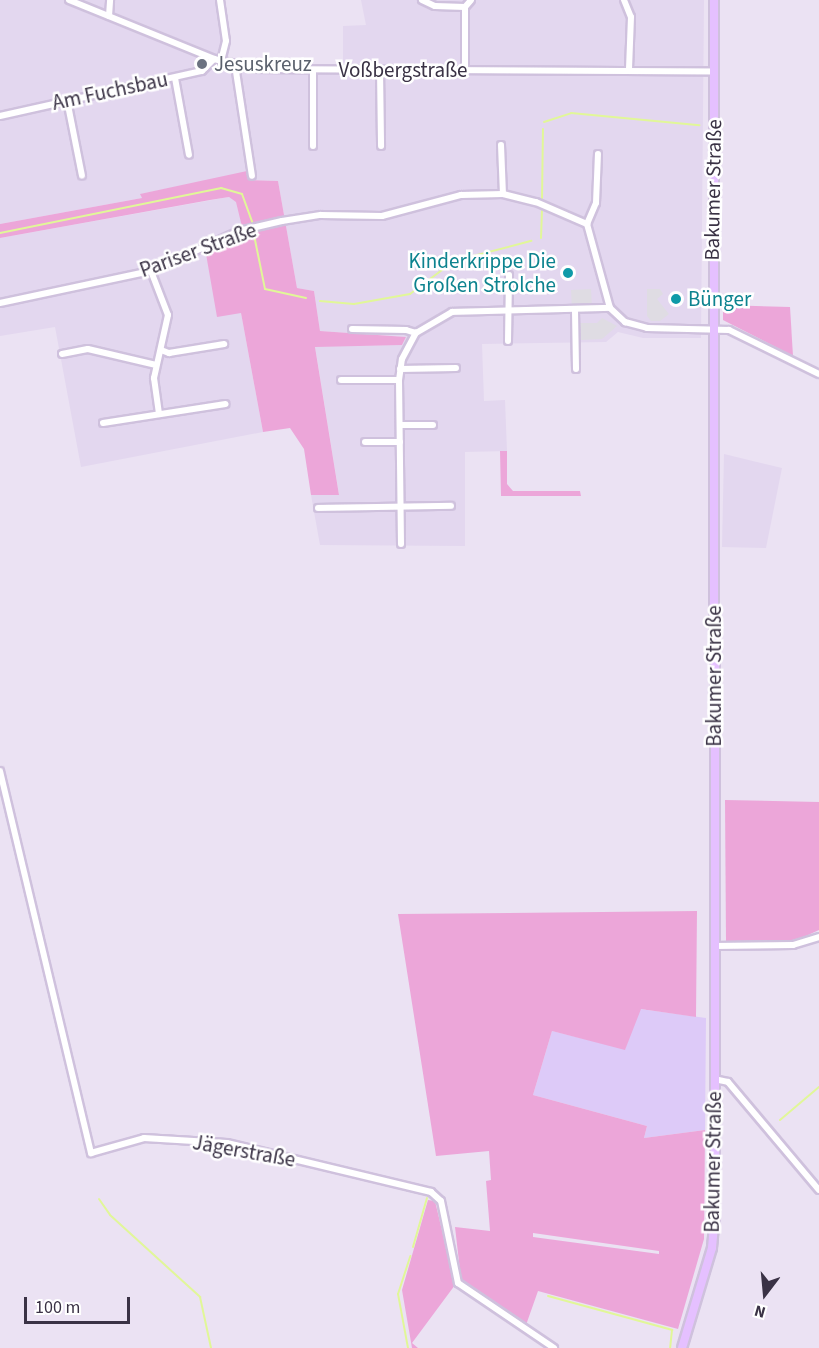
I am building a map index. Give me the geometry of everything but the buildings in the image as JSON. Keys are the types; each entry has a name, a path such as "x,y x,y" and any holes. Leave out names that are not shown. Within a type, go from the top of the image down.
{"main road":[{"name":"Bakumer Straße","path":"682,1348 712,1248 714,0"}],"street":[{"name":"Voßbergstraße","path":"69,0 235,65 313,70 714,71"},
{"path":"109,16 110,0"},
{"path":"218,60 226,41 220,0"},
{"path":"422,0 435,6 465,6"},
{"path":"465,70 465,6 471,0"},
{"path":"624,0 631,17 629,70"},
{"name":"Am Fuchsbau","path":"0,116 175,78 202,71 218,60"},
{"path":"235,65 252,176"},
{"path":"313,70 313,146"},
{"path":"380,70 381,146"},
{"path":"175,78 189,155"},
{"path":"67,100 82,176"},
{"path":"501,145 503,194"},
{"path":"598,154 596,203 587,224 614,316 641,327 712,329 740,334 819,374"},
{"name":"Pariser Straße","path":"0,303 151,271 221,238 282,221 321,215 382,216 461,195 503,194 536,202 587,224"},
{"path":"151,271 168,315 153,378 159,412"},
{"path":"508,341 509,275"},
{"path":"401,544 399,380 400,369 416,333 452,312 575,311 610,308"},
{"path":"575,311 576,369"},
{"path":"352,329 406,330 416,333"},
{"path":"161,350 169,353 224,345"},
{"path":"62,354 88,349 156,365"},
{"path":"400,369 456,368"},
{"path":"342,380 399,380"},
{"path":"103,423 159,412 226,404"},
{"path":"400,425 433,425"},
{"path":"365,442 400,442"},
{"path":"318,508 451,506"},
{"name":"Jägerstraße","path":"0,771 92,1153 144,1138 227,1143 431,1192 441,1202 458,1283 554,1348"},
{"path":"714,946 793,945 819,937"},
{"path":"714,1079 728,1082 819,1190"}],"shaded area":[{"path":"0,0 225,0 231,40 226,70 343,75 343,26 366,25 361,0 704,0 701,338 643,338 618,332 606,342 482,344 484,401 505,400 507,451 465,452 465,546 320,545 311,495 339,494 315,346 402,345 406,337 320,331 314,291 297,288 278,181 249,180 247,172 141,194 142,198 0,224"},
{"path":"247,171 250,180 278,181 297,288 314,291 320,331 406,337 402,345 315,347 339,495 311,495 304,449 290,428 263,432 241,313 217,317 206,254 244,235 236,202 229,197 0,238 0,224 142,198 140,194"},
{"path":"229,197 237,202 244,235 206,254 241,313 263,432 81,467 55,327 0,336 0,238"},
{"path":"591,289 592,306 572,307 571,290"},
{"path":"647,289 660,289 663,294 657,299 669,314 660,321 651,321 647,316"},
{"path":"723,305 790,307 793,356 723,320"},
{"path":"602,318 617,326 602,339 581,340 580,323 597,323"},
{"path":"500,451 507,451 507,484 513,491 580,491 581,496 501,496"},
{"path":"724,454 782,468 766,548 722,547"},
{"path":"725,800 819,802 819,930 795,941 726,941"},
{"path":"697,911 696,1017 641,1009 625,1050 552,1031 533,1095 647,1126 644,1138 705,1130 704,1239 678,1329 538,1291 526,1325 468,1287 461,1279 455,1227 490,1231 486,1181 491,1180 489,1151 436,1156 398,914","holes":["533,1233 659,1251 659,1254 533,1237"]},
{"path":"640,1009 706,1018 705,1130 644,1138 647,1126 533,1095 552,1031 625,1049"},
{"path":"428,1200 435,1201 455,1285 412,1343 418,1348 412,1348 402,1290"}],"waterway":[{"path":"544,122 571,113 699,125"},
{"path":"542,199 543,129"},
{"path":"0,233 221,188 242,194 252,222"},
{"path":"541,238 542,210"},
{"path":"254,235 265,289 306,298"},
{"path":"320,301 354,304 410,294 454,261 531,241"},
{"path":"780,1120 819,1087"},
{"path":"413,1247 427,1198"},
{"path":"99,1199 110,1215 200,1297 211,1348"},
{"path":"408,1348 398,1294 410,1256"},
{"path":"548,1296 672,1330 670,1348"}],"place":[{"name":"Jesuskreuz","path":"202,64"},
{"name":"Kinderkrippe Die Großen Strolche","path":"568,273"},
{"name":"Bünger","path":"676,299"}]}
